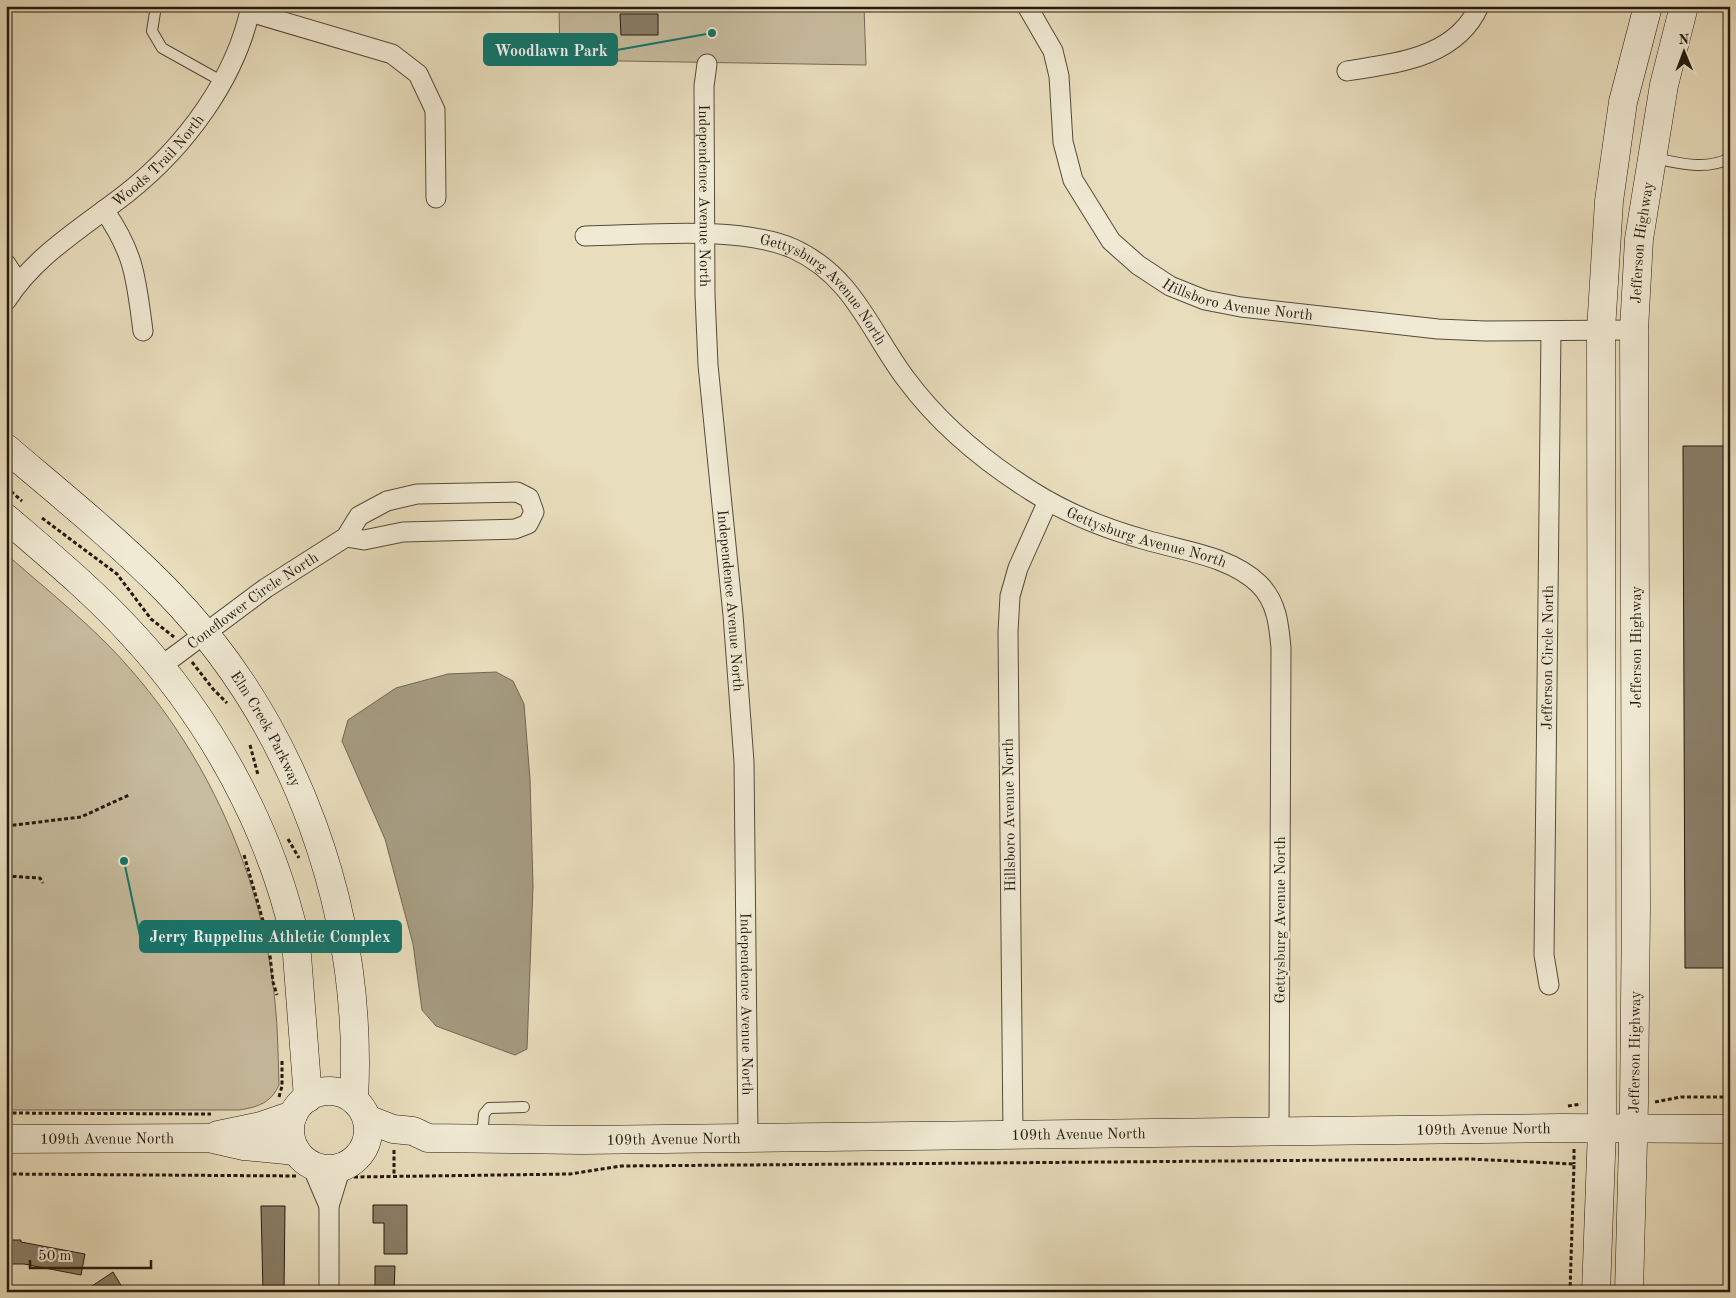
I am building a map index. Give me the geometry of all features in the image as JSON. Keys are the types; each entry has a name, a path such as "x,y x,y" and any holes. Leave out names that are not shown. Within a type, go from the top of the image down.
{"street":[{"name":"Hillsboro Avenue North","path":"1027,6 1053,51 1059,76 1063,142 1073,180 1111,241 1138,265 1170,286 1205,300 1241,307 1438,329 1634,330"},
{"path":"1347,71 1422,57 1443,46 1461,32 1476,14 1479,6"},
{"path":"1596,1292 1602,1129 1601,330 1605,242 1623,102 1648,6"},
{"name":"Jefferson Highway","path":"1629,1292 1634,1129 1636,632 1634,330 1639,239 1664,86 1684,6"},
{"name":"Woods Trail North","path":"6,301 12,284 164,160 204,111 223,82 237,50 250,9"},
{"path":"250,9 392,54 418,74 435,110 436,198"},
{"name":"Independence Avenue North","path":"706,64 704,86 708,365 734,615 744,762 748,1137"},
{"path":"104,210 124,242 135,270 143,331"},
{"name":"Gettysburg Avenue North","path":"585,236 736,235 792,248 820,263 842,283 862,309 879,339 907,380 938,416 981,456 1012,479 1048,501 1097,525 1240,569 1260,585 1273,604 1279,624 1281,648 1279,1133"},
{"path":"6,264 12,284"},
{"name":"Jefferson Circle North","path":"1549,985 1544,938 1550,331"},
{"name":"Elm Creek Parkway","path":"6,448 105,533 166,590 203,633 242,686 273,736 303,799 328,866 344,935 354,1011 360,1110"},
{"name":"Coneflower Circle North","path":"160,667 203,633 266,588 346,537 360,516 387,501 417,494 517,492 529,498 534,512 528,524 515,529 403,532 364,540 346,537"},
{"name":"Hillsboro Avenue North","path":"1013,1136 1008,632 1010,596 1018,568 1048,501"},
{"path":"6,518 119,620 160,667 187,702 230,769 257,826 280,886 296,942 306,1052 292,1105 290,1128 302,1164 329,1206"},
{"path":"292,1105 319,1093 341,1094 360,1110 368,1130 363,1150 350,1163 329,1206 329,1292"},
{"name":"109th Avenue North","path":"6,1138 213,1126 261,1126 292,1105"},
{"name":"109th Avenue North","path":"360,1110 394,1129 412,1131 428,1138 482,1139 1730,1129"},
{"name":"109th Avenue North","path":"213,1126 244,1146 302,1164"},
{"name":"109th Avenue North","path":"363,1150 414,1146 428,1138"},
{"path":"302,1164 345,1172"}],"lane":[{"path":"156,6 152,31 162,48 223,82"},
{"path":"1653,158 1692,165 1718,164 1730,158"},
{"path":"482,1139 484,1114 489,1108 524,1107"}],"path":[{"path":"6,826 68,821 129,795"},
{"path":"243,851 268,938 273,982 278,997"},
{"path":"6,876 35,876 40,878 43,883"},
{"path":"292,1105 279,1099 282,1086 282,1054 306,1052"},
{"path":"1649,1102 1681,1097 1730,1097"},
{"path":"1562,1110 1571,1104"},
{"path":"6,1113 213,1126"},
{"path":"1570,1292 1574,1149"},
{"path":"345,1172 570,1174 621,1166 1450,1160 1574,1164"},
{"path":"6,1174 302,1164"}],"shaded area":[{"path":"559,6 864,6 866,65 560,60"},
{"path":"6,554 69,608 105,642 139,679 170,720 197,763 221,808 241,855 256,903 268,952 275,1002 279,1085 272,1096 263,1103 239,1110 6,1110"},
{"path":"496,672 513,681 524,704 530,779 533,886 527,1049 515,1055 436,1026 422,1010 413,944 385,839 342,741 348,720 396,688 448,674"}],"building":[{"path":"620,14 658,14 658,35 621,35"},
{"path":"1683,446 1730,446 1730,968 1685,968"},
{"path":"373,1205 407,1205 407,1254 384,1254 384,1223 373,1223"},
{"path":"261,1206 285,1206 284,1292 263,1292"},
{"path":"6,1240 21,1240 21,1242 85,1254 81,1275 24,1264 6,1264"},
{"path":"375,1266 395,1266 394,1292 375,1292"},
{"path":"113,1272 125,1292 83,1292"}],"place":[{"name":"Woodlawn Park","path":"712,33"},
{"name":"Jerry Ruppelius Athletic Complex","path":"124,861"}]}
